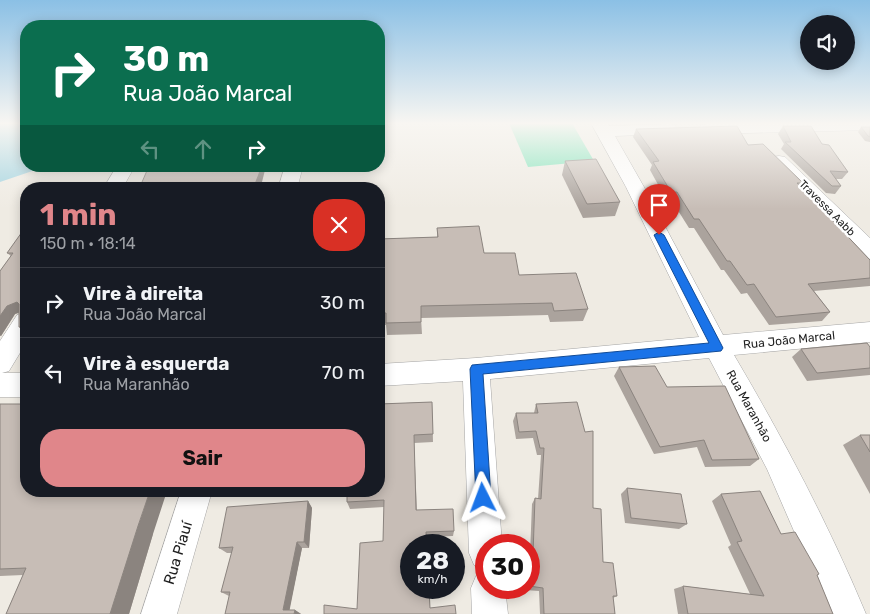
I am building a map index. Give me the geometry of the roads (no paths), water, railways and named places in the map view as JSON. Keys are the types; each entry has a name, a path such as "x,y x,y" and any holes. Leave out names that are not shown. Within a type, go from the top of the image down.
{"street":[{"name":"Rua Maranhão","path":"615,152 717,348 778,459 825,559 848,614"},
{"name":"Travessa Aabb","path":"770,152 870,251"},
{"path":"0,363 20,331"},
{"name":"Rua João Marcal","path":"385,375 476,369 717,348 870,332"},
{"path":"476,369 485,534"},
{"path":"0,385 20,385"},
{"name":"Rua Piauí","path":"159,614 195,497"},
{"path":"489,599 490,614"}],"water":[{"path":"0,152 20,152 20,172 29,172 0,182"}]}
